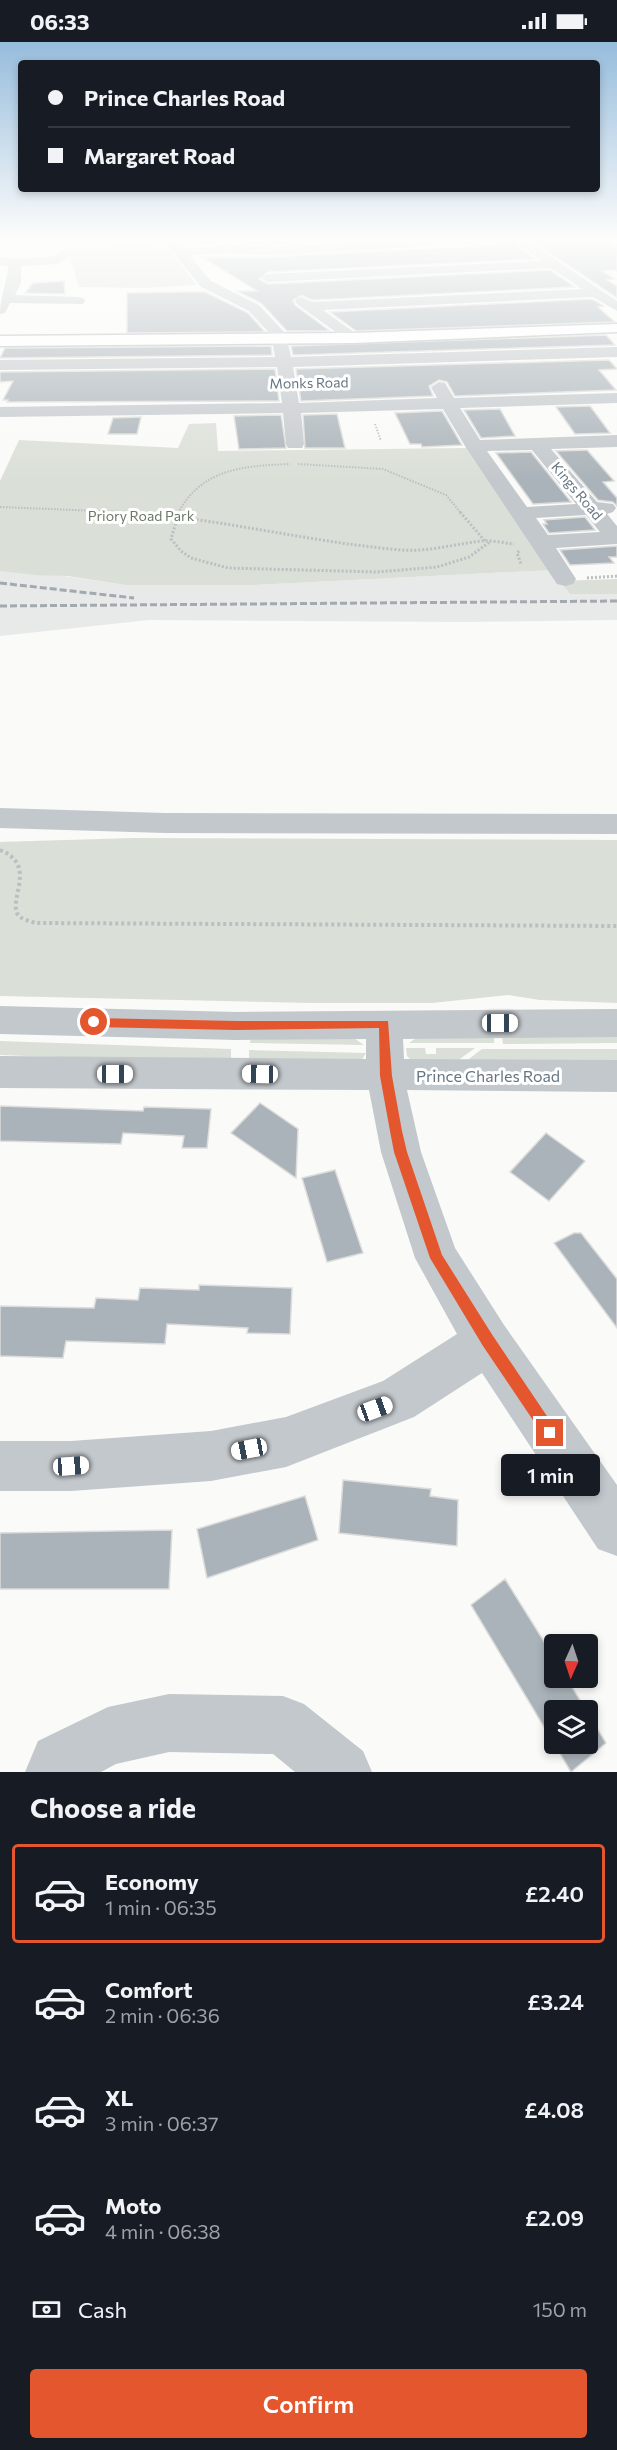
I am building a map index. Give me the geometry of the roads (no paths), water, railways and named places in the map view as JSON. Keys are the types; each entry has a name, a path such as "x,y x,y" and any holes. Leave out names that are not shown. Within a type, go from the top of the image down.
{"main road":[{"path":"0,341 353,338 617,328"}],"street":[{"path":"252,320 281,338 285,362 283,384 292,408 295,444"},
{"path":"328,320 353,338"},
{"path":"0,364 285,362 617,352"},
{"path":"458,380 429,381 449,403 474,446 523,513 565,579"},
{"name":"Monks Road","path":"283,384 311,383"},
{"path":"590,384 609,403"},
{"path":"0,412 34,403 203,418"},
{"path":"152,412 449,403 609,403"},
{"path":"474,446 608,441 617,461"},
{"name":"Kings Road","path":"537,444 616,538"},
{"path":"523,513 617,507"},
{"path":"542,542 616,538"},
{"path":"0,818 177,823 617,824"},
{"path":"0,1020 236,1026 617,1023"},
{"path":"384,1024 386,1076 400,1152 437,1258 488,1341 617,1530"},
{"name":"Prince Charles Road","path":"0,1072 617,1076"},
{"path":"0,1466 71,1466 211,1456 286,1442 397,1400 488,1341"},
{"path":"55,1772 58,1762 108,1736 169,1723 283,1725 342,1772"}],"railway":[{"path":"0,583 134,598"},
{"path":"0,606 617,601"}],"park label":[{"name":"Priory Road Park","path":"141,516"}]}
